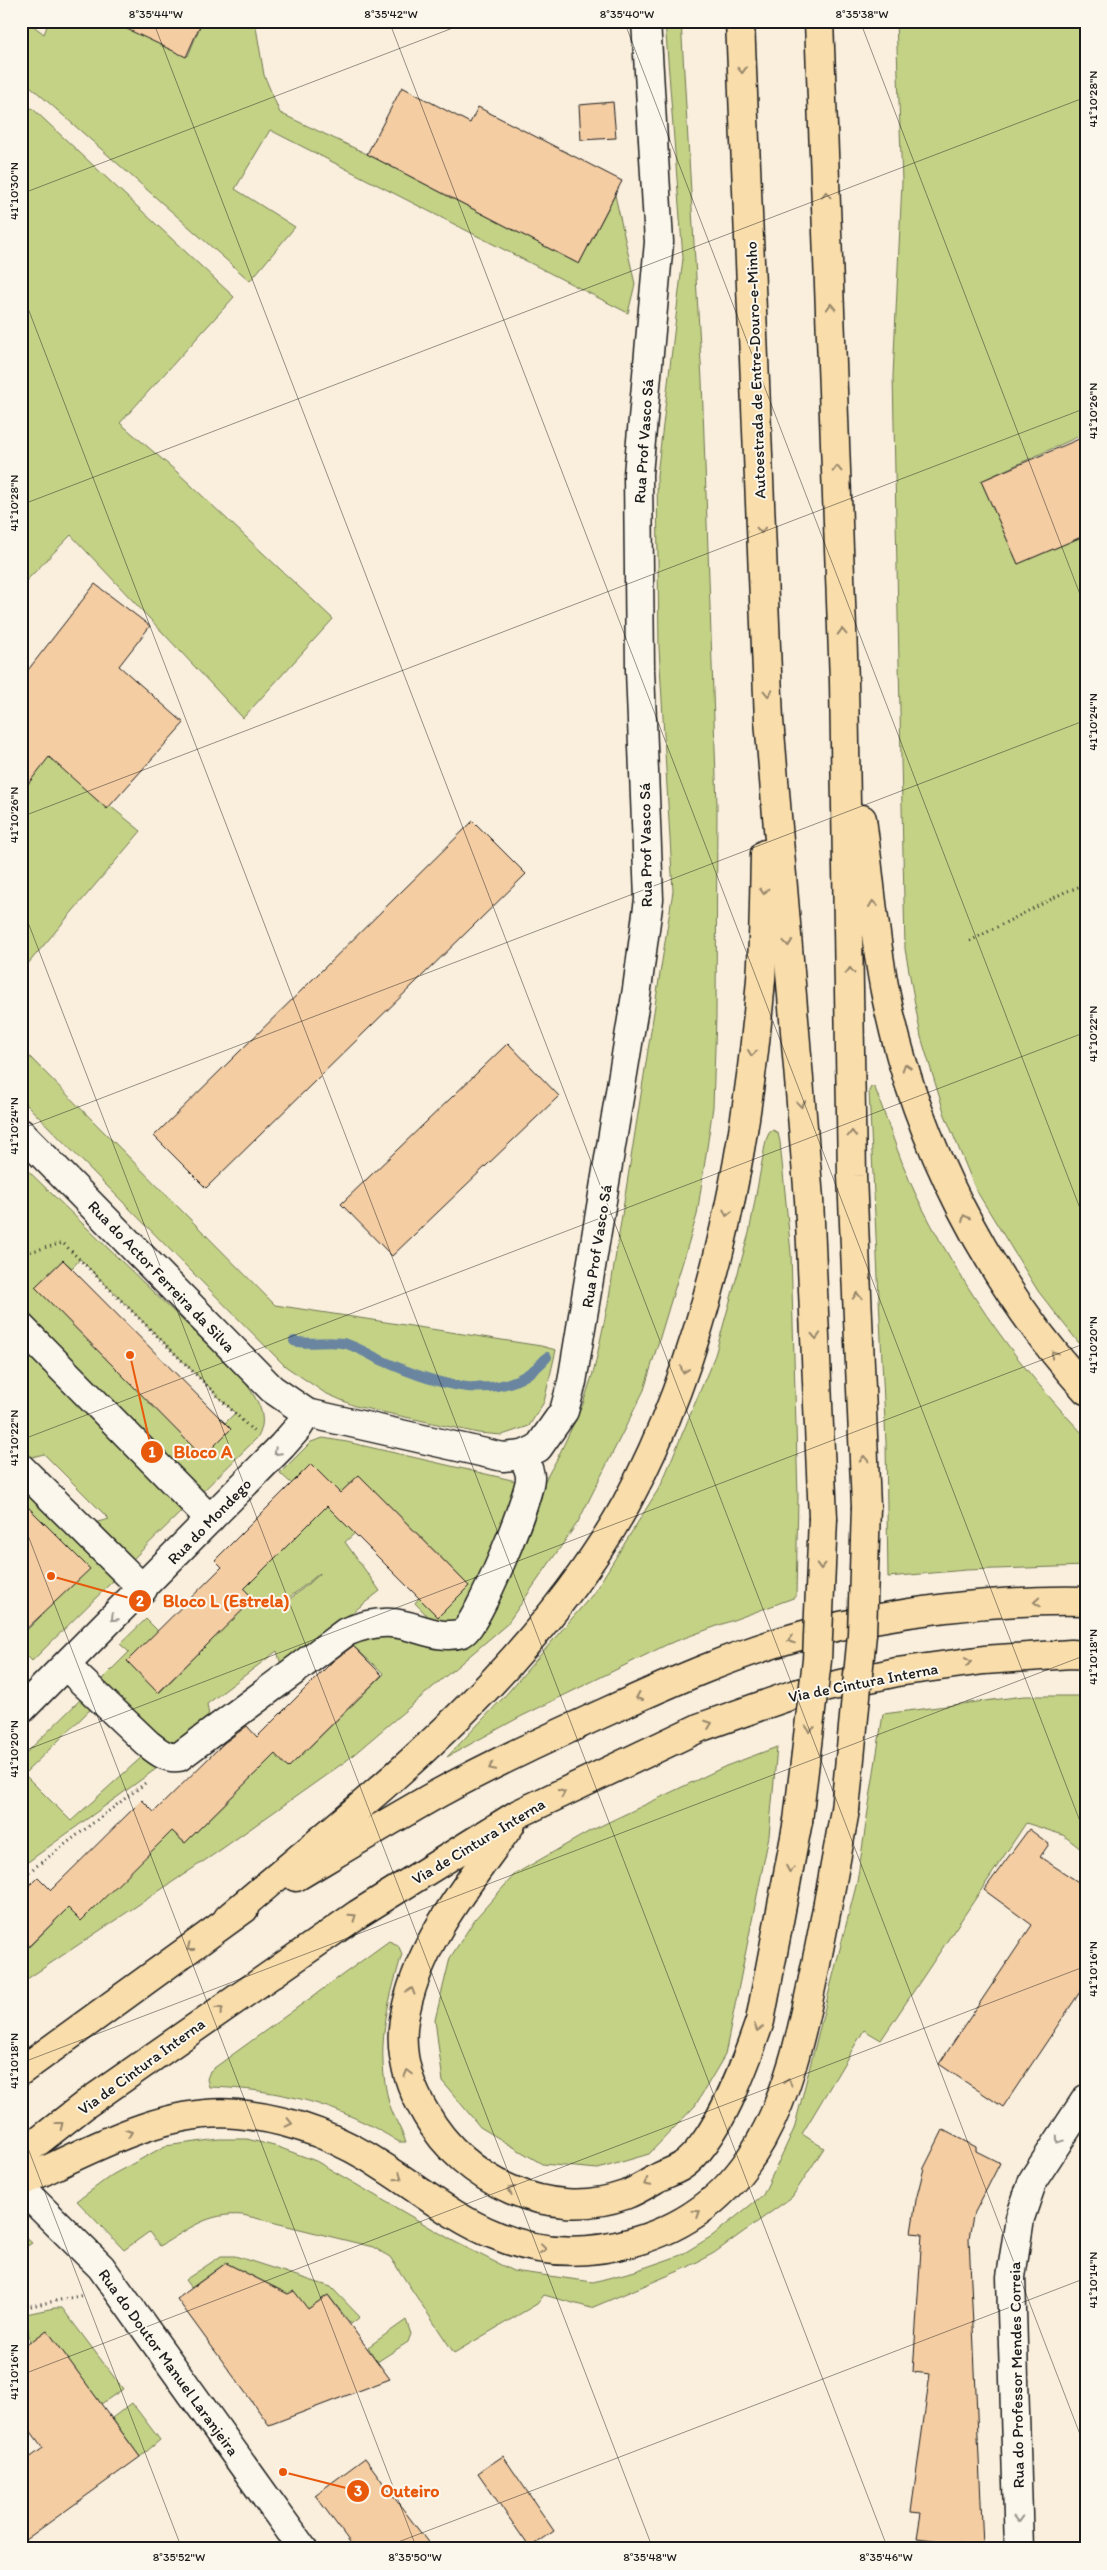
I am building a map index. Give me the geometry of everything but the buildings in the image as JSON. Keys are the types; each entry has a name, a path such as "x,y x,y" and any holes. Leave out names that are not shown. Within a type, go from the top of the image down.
{"highway":[{"name":"Autoestrada de Entre-Douro-e-Minho","path":"740,21 769,720"},
{"path":"21,2182 104,2143 153,2125 199,2116 233,2114 297,2124 328,2137 385,2168 466,2222 526,2247 558,2251 590,2251 653,2237 685,2221 714,2202 738,2176 760,2145 786,2087 804,2023 845,1810 862,1634 866,1507 852,1176 844,681 819,21"},
{"path":"844,681 886,995 896,1036 928,1135 968,1224 1020,1308 1060,1362 1086,1390"},
{"path":"518,1814 451,1908 421,1961 410,1990 404,2021 403,2039 407,2073 419,2103 435,2130 464,2163 494,2183 526,2196 560,2203 593,2202 625,2195 682,2165 705,2141 722,2114 750,2052 760,2021 798,1821 817,1660 822,1518 809,1199 769,720"},
{"path":"21,2071 228,1918 439,1737 508,1666 551,1614 590,1561 626,1505 655,1443 702,1317 735,1178 761,978 769,720"},
{"path":"228,1918 440,1792 559,1733 678,1679 805,1635 869,1620 934,1609 1062,1600 1086,1601"},
{"name":"Via de Cintura Interna","path":"21,2155 86,2104 350,1919 518,1814 701,1727 795,1694 897,1672 984,1660 1086,1655"}],"street":[{"name":"Rua Prof Vasco Sá","path":"523,1455 538,1448 564,1411 572,1382 638,989 649,899 640,670 638,474 659,242 646,21"},
{"name":"Rua do Actor Ferreira da Silva","path":"21,1133 272,1389 307,1414"},
{"path":"21,1327 210,1519"},
{"path":"66,1666 152,1747 167,1756 179,1757 346,1632 361,1626 392,1623 447,1636 465,1633 473,1623 499,1565 528,1491 530,1476 523,1455 503,1457 307,1414"},
{"name":"Rua do Mondego","path":"21,1710 143,1589 282,1446 297,1430 307,1414"},
{"path":"21,1468 143,1589"},
{"name":"Rua do Professor Mendes Correia","path":"1019,2549 1011,2277 1020,2218 1032,2180 1086,2100"},
{"name":"Rua do Doutor Manuel Laranjeira","path":"21,2188 101,2267 303,2549"}],"path":[{"path":"970,941 1065,892 1086,884"},
{"path":"21,1254 63,1243 258,1436"},
{"path":"21,1878 179,1757"},
{"path":"21,2308 87,2294"}],"green space":[{"path":"21,21 27,21 44,34 49,21 111,21 188,56 202,21 255,21 264,75 280,113 367,154 579,264 615,195 635,284 628,313 270,130 235,189 295,227 250,281 21,78"},
{"path":"665,21 681,21 702,380 717,805 716,1017 713,1107 697,1215 644,1390 578,1522 507,1624 346,1761 216,1853 21,1983 21,1955 68,1908 172,1831 185,1843 275,1754 289,1767 384,1674 351,1644 333,1662 328,1657 349,1638 382,1631 455,1642 557,1459 583,1404 594,1370 608,1304 673,891 659,648 657,475 683,258"},
{"path":"896,21 1086,21 1086,433 981,481 1018,564 1086,535 1086,1352 1038,1291 976,1190 945,1115 921,1037 905,949 893,376 902,182"},
{"path":"21,103 33,109 234,297 120,423 177,472 333,619 243,718 71,535 21,586"},
{"path":"48,756 141,831 21,972 21,766"},
{"path":"21,1048 275,1305 541,1346 556,1350 544,1402 529,1426 502,1435 478,1433 355,1406 325,1393 285,1366 21,1099"},
{"path":"871,1087 875,1088 916,1195 957,1270 1017,1357 1086,1437 1086,1566 966,1570 888,1577 886,1443 869,1091"},
{"path":"773,1130 778,1133 780,1142 791,1253 798,1496 796,1597 668,1644 518,1718 447,1757 503,1698 593,1594 661,1485 715,1355 749,1233 766,1140 769,1133"},
{"path":"21,1164 243,1379 260,1406 262,1414 261,1429 258,1437 192,1502 35,1341 21,1354","holes":["80,1259 235,1413 225,1423 231,1429 203,1456 35,1287 63,1260 72,1268"]},
{"path":"35,1350 188,1505 128,1564 90,1524 109,1519 44,1454 24,1459 21,1456 21,1363"},
{"path":"323,1438 516,1481 521,1488 466,1619 436,1625 415,1603 419,1598 438,1617 469,1586 359,1475 340,1493 311,1465 292,1484 280,1473 311,1442"},
{"path":"21,1481 117,1577 32,1661 21,1650 21,1632 23,1634 43,1614 37,1607 88,1570 52,1531 21,1514 28,1507 21,1499"},
{"path":"327,1506 355,1533 345,1542 380,1591 348,1616 332,1625 282,1668 277,1651 207,1704 210,1722 170,1749 98,1683 129,1652 120,1644 146,1619 158,1631 127,1661 159,1693 253,1599 244,1589","holes":["320,1574 277,1610 276,1608"]},
{"path":"84,1696 94,1706 24,1774 71,1821 144,1755 164,1763 21,1867 21,1758"},
{"path":"1024,1696 1086,1696 1086,1853 1063,1835 1026,1823 881,2040 864,2030 802,2134 824,2148 792,2197 714,2253 686,2268 591,2308 544,2295 537,2304 454,2353 390,2257 373,2247 243,2215 231,2215 219,2216 199,2223 160,2246 149,2232 124,2250 77,2201 112,2175 165,2146 219,2139 247,2139 278,2147 316,2161 455,2242 513,2271 593,2282 635,2271 681,2255 712,2236 763,2195 794,2129 857,1882 883,1714"},
{"path":"777,1747 769,1836 725,2055 695,2106 649,2154 598,2169 542,2164 480,2127 443,2082 435,2020 450,1958 475,1919 515,1874 590,1831 726,1766"},
{"path":"389,1941 398,1945 402,1954 388,2009 383,2045 383,2064 389,2103 406,2142 399,2142 354,2118 308,2101 260,2091 209,2087 207,2079 210,2071"},
{"path":"21,2233 32,2243 21,2250"},
{"path":"221,2256 235,2256 331,2287 360,2317 351,2324 328,2295 308,2309 288,2294 226,2263 191,2288 185,2280"},
{"path":"62,2308 123,2389 101,2404 47,2330 30,2343 26,2314"},
{"path":"406,2320 411,2334 408,2342 377,2362 368,2347"},
{"path":"132,2403 160,2440 140,2457 112,2418"}],"waterway":[{"path":"294,1341 347,1344 423,1377 467,1387 489,1387 510,1383 529,1373 547,1357"}],"place":[{"name":"Bloco A","path":"130,1355"},
{"name":"Bloco L (Estrela)","path":"51,1576"},
{"name":"Outeiro","path":"283,2472"}]}
